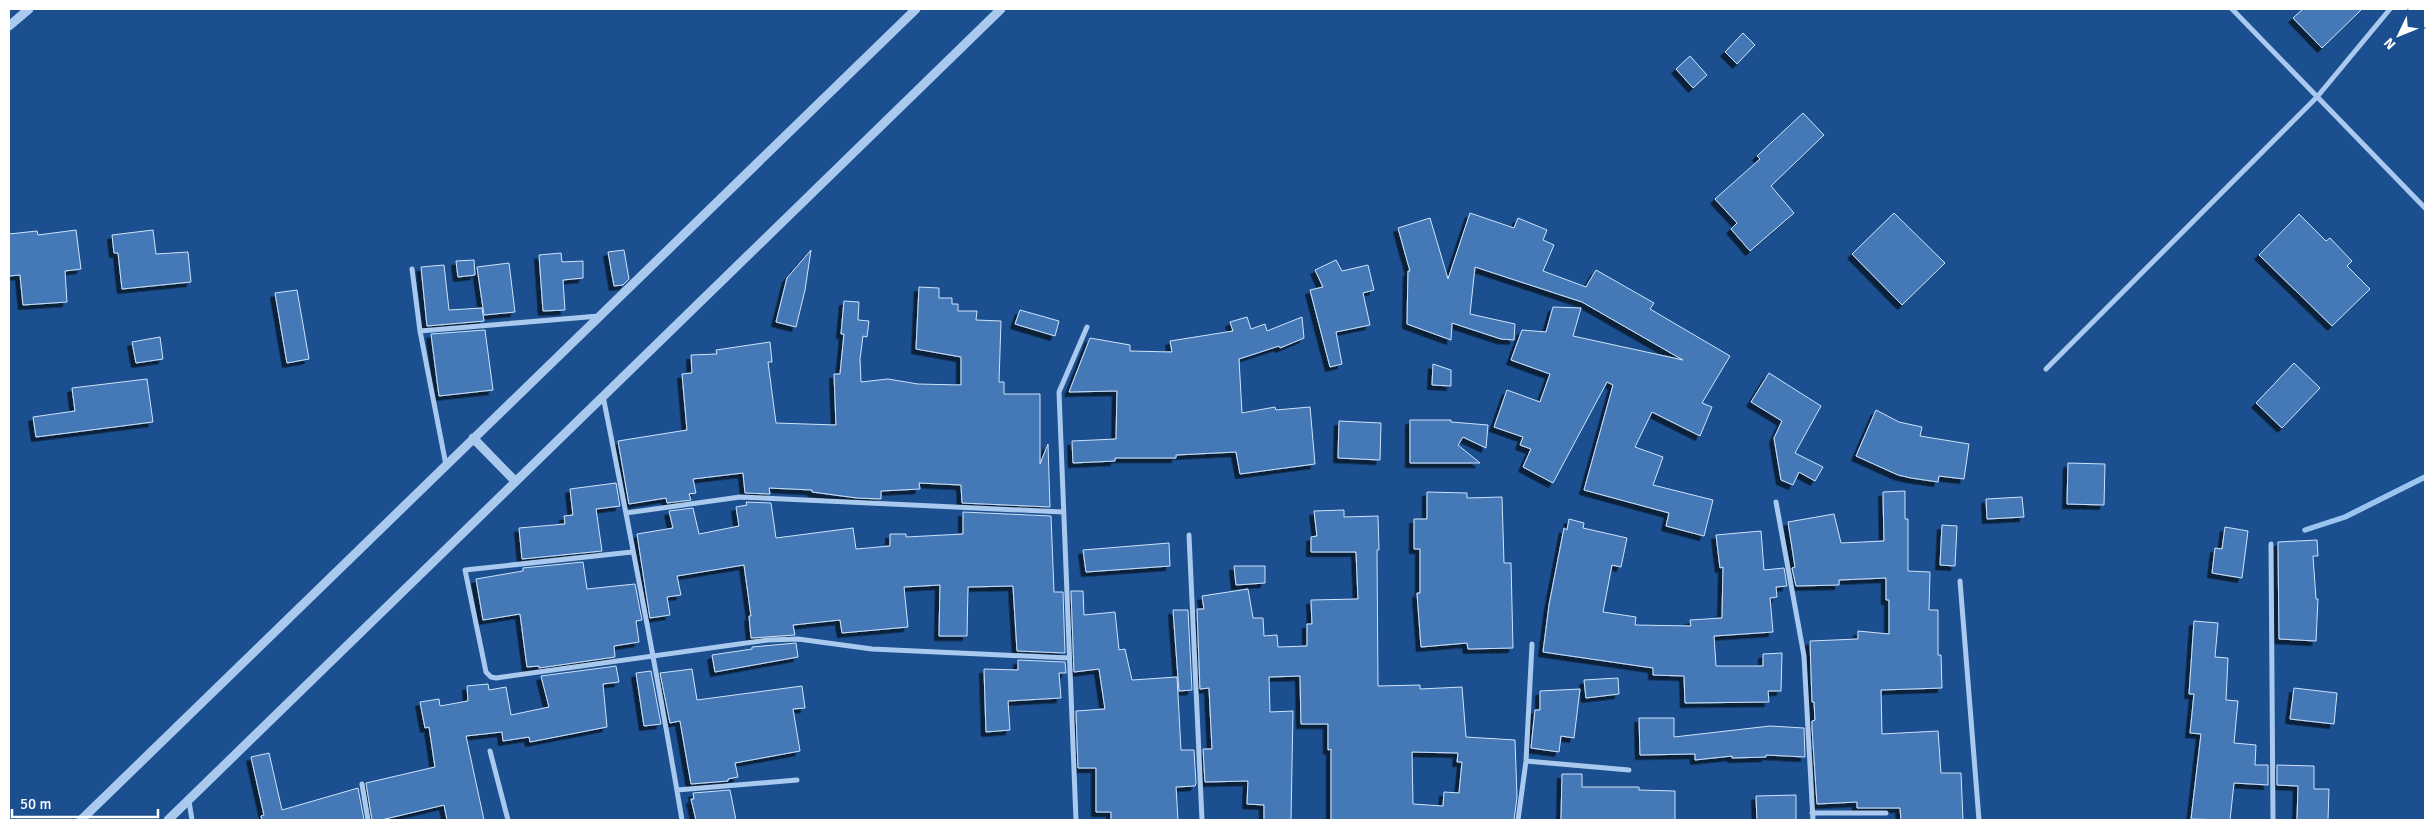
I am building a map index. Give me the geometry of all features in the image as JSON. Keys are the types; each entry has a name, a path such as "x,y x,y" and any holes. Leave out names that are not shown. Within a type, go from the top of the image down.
{"street":[{"path":"9,26 29,9"},
{"path":"81,820 916,9"},
{"path":"168,820 1001,9"},
{"path":"2232,9 2425,208"},
{"path":"2046,369 2318,97 2390,9"},
{"path":"412,269 420,331 446,465"},
{"path":"420,331 599,316"},
{"path":"1076,820 1059,392 1087,327"},
{"path":"603,396 632,552 654,654 682,820"},
{"path":"473,438 515,481"},
{"path":"626,512 740,498 1063,512"},
{"path":"1776,502 1804,656 1813,820"},
{"path":"1189,535 1202,820"},
{"path":"2271,544 2273,820"},
{"path":"632,552 465,570 486,672 490,677 496,678 654,654 768,640 798,639 872,648 1069,658"},
{"path":"1960,581 1979,820"},
{"path":"1518,820 1526,761 1532,644"},
{"path":"490,750 508,820"},
{"path":"1526,761 1629,770"},
{"path":"677,790 797,780"},
{"path":"362,784 368,820"},
{"path":"189,800 192,820"},
{"path":"1812,813 1886,813"}],"building":[{"path":"2303,9 2362,9 2322,48 2293,18"},
{"path":"1743,33 1755,45 1737,64 1725,52"},
{"path":"1690,56 1707,75 1693,88 1676,69"},
{"path":"1803,113 1824,135 1771,186 1794,213 1750,251 1731,229 1737,223 1715,199 1760,159 1757,156"},
{"path":"1470,213 1514,228 1518,218 1547,230 1543,240 1554,245 1543,271 1586,287 1596,270 1654,303 1650,309 1730,356 1702,403 1712,407 1700,436 1652,412 1635,447 1663,457 1653,485 1713,500 1704,536 1666,526 1669,513 1584,490 1613,385 1607,382 1553,483 1523,467 1531,449 1520,445 1523,437 1494,427 1507,390 1540,402 1550,374 1511,360 1522,330 1546,332 1553,307 1581,308 1573,336 1683,360 1582,302 1475,267 1470,314 1515,324 1514,340 1501,339 1452,323 1451,340 1407,324 1408,271 1410,271 1398,228 1430,218 1448,279"},
{"path":"1894,213 1945,263 1902,305 1852,254"},
{"path":"2299,214 2326,241 2330,238 2352,261 2347,266 2370,289 2332,326 2259,255"},
{"path":"76,230 81,269 65,271 67,302 23,305 20,275 9,276 9,234 37,231 38,235"},
{"path":"153,230 156,254 188,252 191,282 122,289 118,253 114,253 112,235"},
{"path":"624,250 629,279 623,285 614,286 608,252"},
{"path":"811,250 805,290 796,327 776,322 787,278"},
{"path":"561,253 562,262 583,261 583,278 563,280 565,310 543,311 539,255"},
{"path":"474,260 475,275 458,277 456,261"},
{"path":"1336,260 1342,271 1368,265 1374,290 1363,293 1370,325 1336,332 1342,364 1330,367 1310,290 1323,287 1315,270"},
{"path":"509,263 515,312 484,315 477,267"},
{"path":"444,265 449,310 482,308 484,321 427,326 421,267"},
{"path":"919,287 939,288 939,298 952,298 952,304 958,304 958,311 977,311 976,320 1001,321 999,382 1004,382 1004,394 1040,394 1040,464 1048,444 1050,507 962,503 961,485 919,483 920,489 881,491 881,499 857,498 812,492 812,490 769,488 770,494 745,493 743,473 693,479 696,493 689,494 691,500 667,503 666,498 629,504 618,441 687,430 682,374 692,373 691,355 717,354 716,350 770,342 772,362 768,362 776,423 836,425 834,374 840,374 844,334 841,334 844,301 859,302 858,320 869,321 867,337 863,336 860,359 861,382 888,379 918,384 961,385 961,357 916,349"},
{"path":"297,290 309,359 287,363 275,293"},
{"path":"1020,310 1059,321 1055,336 1015,324"},
{"path":"1247,317 1251,329 1265,324 1267,331 1302,317 1304,338 1280,348 1279,346 1239,359 1242,413 1275,407 1276,410 1310,407 1315,464 1240,474 1236,452 1176,455 1176,458 1115,458 1115,461 1073,463 1072,441 1116,439 1117,391 1069,392 1090,338 1130,345 1130,351 1172,352 1170,341 1233,331 1230,322"},
{"path":"485,330 493,390 439,396 431,334"},
{"path":"160,337 163,359 136,363 132,342"},
{"path":"2294,363 2320,388 2282,428 2256,403"},
{"path":"1433,364 1451,370 1451,386 1432,385"},
{"path":"1769,373 1821,406 1795,453 1823,467 1815,481 1799,472 1793,485 1781,480 1774,438 1782,421 1751,402"},
{"path":"147,379 153,422 36,437 33,417 75,411 72,388"},
{"path":"1876,410 1899,422 1922,427 1920,436 1969,444 1964,479 1939,476 1938,482 1911,478 1898,475 1856,456"},
{"path":"1410,420 1451,420 1451,422 1488,425 1486,448 1463,437 1458,445 1480,463 1410,463"},
{"path":"1339,421 1381,423 1380,460 1338,458"},
{"path":"2068,463 2105,464 2104,505 2067,504"},
{"path":"616,483 620,506 596,509 602,551 522,559 519,528 565,524 564,516 573,515 570,489"},
{"path":"1905,491 1905,519 1908,519 1908,571 1930,572 1929,610 1938,610 1938,655 1941,655 1942,688 1881,690 1882,734 1938,731 1941,773 1961,773 1963,820 1901,820 1900,808 1857,808 1857,802 1817,804 1812,728 1812,721 1815,720 1814,702 1812,702 1810,641 1858,639 1858,631 1889,634 1889,600 1886,600 1886,578 1839,580 1839,585 1796,586 1792,568 1795,567 1788,522 1834,514 1841,543 1884,541 1883,492"},
{"path":"1427,492 1467,493 1467,498 1502,497 1504,563 1511,563 1513,648 1468,649 1467,643 1421,647 1417,593 1420,593 1420,549 1414,549 1414,519 1427,519"},
{"path":"2022,497 2024,517 1987,519 1986,499"},
{"path":"746,502 771,503 776,538 853,528 856,549 890,546 890,534 906,534 906,537 963,534 963,512 1051,516 1054,592 1063,592 1065,653 1017,651 1013,586 968,587 967,636 939,636 940,585 904,587 908,627 842,633 840,620 793,625 795,635 751,638 749,616 751,616 744,565 677,576 681,595 667,597 670,615 650,618 637,534 673,528 669,511 693,508 699,534 739,526 736,507 747,505"},
{"path":"1344,510 1344,517 1378,516 1378,686 1420,685 1420,689 1462,687 1466,737 1515,740 1517,797 1514,820 1331,820 1331,749 1328,750 1328,724 1301,724 1300,676 1269,677 1270,712 1293,711 1291,820 1264,820 1264,805 1247,804 1248,781 1205,782 1203,749 1212,749 1209,688 1200,689 1197,609 1204,609 1202,596 1248,589 1253,618 1263,618 1264,636 1277,635 1278,647 1307,646 1307,624 1312,624 1311,600 1358,599 1356,552 1311,552 1311,537 1317,536 1314,511","holes":["1412,752 1458,753 1457,762 1462,762 1459,793 1444,792 1443,806 1413,804"]},
{"path":"1569,519 1584,523 1583,528 1627,538 1621,567 1612,565 1603,612 1636,617 1635,625 1691,626 1690,620 1722,618 1723,567 1720,568 1716,535 1761,531 1764,570 1784,568 1787,586 1776,587 1777,597 1770,598 1773,632 1714,636 1716,666 1763,666 1763,654 1782,653 1781,691 1768,691 1769,702 1685,703 1684,676 1653,675 1653,668 1543,652 1549,605 1564,528 1567,530"},
{"path":"1942,525 1957,526 1955,566 1940,565"},
{"path":"2225,527 2248,531 2242,578 2212,573 2215,548 2222,549"},
{"path":"2317,540 2318,556 2313,556 2316,599 2318,599 2316,641 2279,639 2278,542"},
{"path":"1169,543 1170,566 1086,572 1083,550"},
{"path":"583,562 587,589 635,584 642,620 636,621 639,642 614,646 615,657 539,668 539,666 527,667 520,614 483,620 476,579 523,571 523,568"},
{"path":"1234,566 1265,566 1265,583 1236,585"},
{"path":"1071,591 1083,591 1084,615 1115,612 1119,650 1125,649 1132,680 1177,677 1181,750 1194,750 1196,783 1195,786 1176,787 1178,820 1111,820 1111,812 1096,812 1096,768 1078,768 1076,711 1105,709 1099,669 1074,672"},
{"path":"1173,610 1188,610 1192,690 1179,691"},
{"path":"2194,621 2218,623 2215,657 2228,658 2226,700 2238,701 2234,743 2256,745 2255,765 2268,765 2268,785 2234,783 2230,820 2191,819 2201,734 2190,733 2194,694 2189,694"},
{"path":"796,643 798,657 715,672 712,655 752,649 752,647"},
{"path":"1018,660 1065,662 1066,673 1059,673 1061,698 1008,701 1010,730 986,732 984,669 1018,670"},
{"path":"616,666 619,682 603,684 607,727 530,742 529,737 503,741 502,732 466,736 484,820 447,820 444,805 381,820 372,820 366,783 435,767 429,727 425,728 420,702 439,699 440,706 468,701 467,686 488,684 489,690 506,687 511,715 549,707 541,676"},
{"path":"692,669 697,700 802,686 805,708 793,709 800,751 735,763 738,777 728,779 728,781 691,784 680,721 670,723 660,673"},
{"path":"651,671 661,724 644,726 636,673"},
{"path":"1618,678 1619,694 1586,698 1584,680"},
{"path":"2294,688 2337,693 2334,724 2290,719"},
{"path":"1580,689 1574,738 1561,736 1559,752 1531,748 1535,710 1540,710 1540,691"},
{"path":"1639,718 1674,718 1674,737 1770,726 1804,728 1805,757 1766,755 1766,757 1732,758 1732,756 1695,760 1695,754 1640,755"},
{"path":"269,753 282,810 358,788 364,820 262,820 261,816 264,815 251,757"},
{"path":"2277,765 2314,766 2314,789 2329,789 2328,820 2297,820 2298,786 2277,785"},
{"path":"1562,774 1582,774 1582,787 1639,787 1639,790 1675,791 1675,820 1561,820"},
{"path":"730,790 736,820 696,820 691,799 694,799 693,793"},
{"path":"1796,795 1796,820 1757,820 1756,796"}],"waterway":[{"path":"2305,530 2345,517 2425,477"}]}
